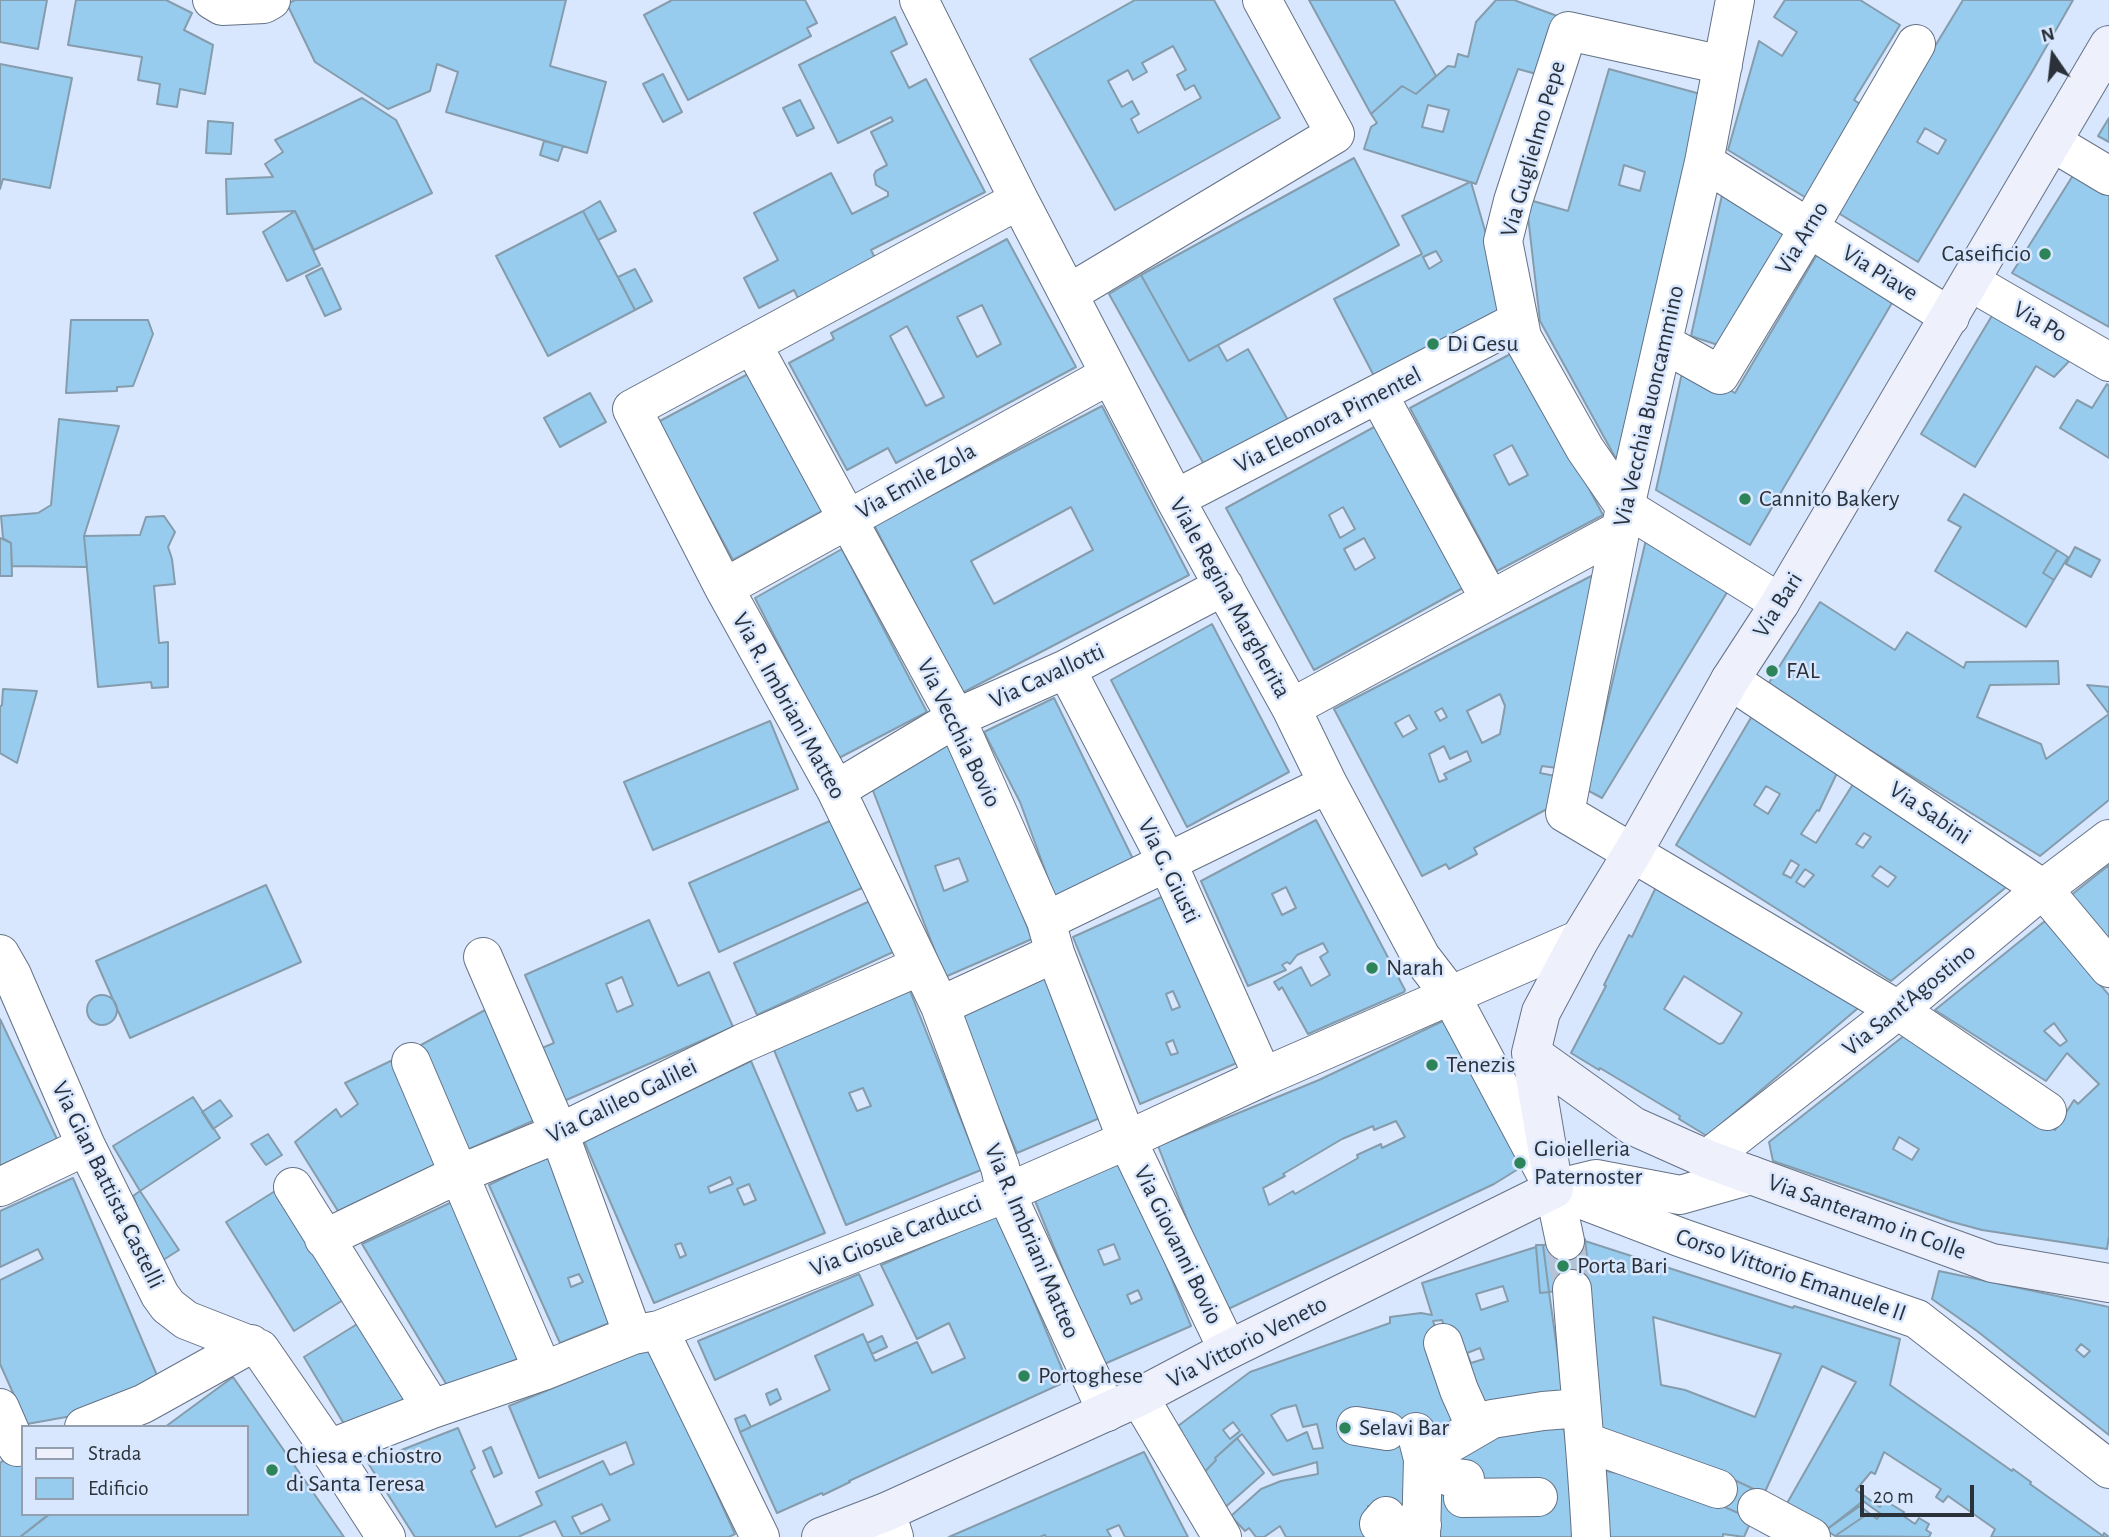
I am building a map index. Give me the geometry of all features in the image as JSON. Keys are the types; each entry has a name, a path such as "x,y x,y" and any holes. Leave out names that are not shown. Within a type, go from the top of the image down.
{"main road":[{"name":"Via Bari","path":"1554,1189 1531,1053 1541,1012 1580,939 1633,852 1730,680 1780,603 2109,45"},
{"name":"Via Santeramo in Colle","path":"1531,1053 1633,1125 1707,1159 1992,1263 2109,1283"},
{"name":"Via Vittorio Veneto","path":"821,1537 890,1524 1228,1350 1554,1189"}],"street":[{"path":"212,0 222,6 264,4 271,0"},
{"name":"Viale Regina Margherita","path":"919,0 1019,200 1175,499 1291,708 1328,784 1421,957 1451,996 1554,1189 1566,1241"},
{"path":"1068,293 1335,134 1262,0"},
{"name":"Via Vecchia Buoncammino","path":"1633,852 1564,813 1623,519 1704,162 1735,0"},
{"name":"Via Guglielmo Pepe","path":"1723,65 1569,31 1513,201 1503,241 1522,337 1623,519 1780,603"},
{"name":"Via Arno","path":"1663,343 1720,375 1916,44"},
{"path":"2052,142 2109,176"},
{"name":"Via Piave","path":"1704,162 1950,317"},
{"name":"Via R. Imbriani Matteo","path":"1019,200 632,409 724,588 836,790 940,1006 1000,1167 1006,1192 1123,1405 1219,1536"},
{"name":"Via Po","path":"1971,282 2109,362"},
{"name":"Via Eleonora Pimentel","path":"1175,499 1518,321"},
{"name":"Via Vecchia Bovio","path":"752,344 956,718 1051,937 1127,1140"},
{"name":"Via Emile Zola","path":"724,588 1109,374"},
{"path":"1378,394 1490,600"},
{"path":"1291,708 1490,600 1623,519"},
{"name":"Via Cavallotti","path":"836,790 956,718 1066,669 1224,586"},
{"name":"Via G. Giusti","path":"1066,669 1167,862 1263,1077"},
{"name":"Via Sabini","path":"1730,680 2043,889 2109,968"},
{"path":"940,1006 1167,862 1328,784"},
{"name":"Via Sant'Agostino","path":"1707,1159 1898,1010 2043,889 2109,839"},
{"path":"1633,852 1898,1010 2047,1111"},
{"name":"Via Giosuè Carducci","path":"329,1449 432,1409 646,1333 1006,1192 1580,939"},
{"path":"483,957 646,1333 760,1537"},
{"name":"Via Galileo Galilei","path":"324,1240 457,1175 559,1133 743,1042 920,966"},
{"name":"Via Gian Battista Castelli","path":"4,969 154,1286 168,1306 186,1320 260,1349 386,1537"},
{"path":"411,1062 543,1371"},
{"name":"Via Giovanni Bovio","path":"1127,1140 1228,1350"},
{"path":"0,1187 86,1146"},
{"path":"1554,1189 1597,1179 1680,1195 1751,1175"},
{"path":"293,1186 324,1240 432,1409"},
{"name":"Corso Vittorio Emanuele II","path":"1554,1189 1682,1238 1917,1319 2109,1469"},
{"path":"1572,1289 1591,1537"},
{"path":"1419,1470 1459,1390 1443,1343"},
{"path":"89,1425 143,1404 251,1344"},
{"path":"0,1408 13,1448"},
{"path":"1419,1470 1492,1419 1543,1410 1584,1425 1718,1489"},
{"path":"1419,1470 1465,1479 1463,1498 1538,1497"},
{"path":"1757,1508 1811,1537"}],"building":[{"path":"0,0 47,0 38,49 0,42"},
{"path":"76,0 166,0 192,13 184,30 213,45 205,94 180,89 177,107 157,104 160,84 138,80 142,57 68,45"},
{"path":"295,0 566,0 550,66 606,82 587,153 446,112 458,72 437,64 430,91 388,109 315,62 287,4"},
{"path":"672,0 805,0 817,23 807,28 811,36 688,100 644,15"},
{"path":"1135,0 1214,0 1280,118 1115,210 1030,59","holes":["1173,46 1186,70 1177,75 1185,90 1194,85 1201,98 1138,133 1131,119 1139,114 1132,101 1122,107 1108,81 1128,70 1133,80 1147,72 1142,63"]},
{"path":"1309,0 1394,0 1436,76 1416,94 1402,86 1371,114"},
{"path":"1496,0 1514,0 1560,17 1540,75 1518,69 1476,184 1471,182 1507,307 1374,376 1334,299 1422,254 1402,216 1470,182 1364,149 1371,127 1377,123 1371,114 1402,86 1416,94 1448,66 1455,67 1458,54 1468,57 1476,22","holes":["1428,105 1449,110 1443,132 1422,127","1436,251 1442,261 1429,269 1423,257"]},
{"path":"1785,0 1860,0 1900,25 1854,100 1865,107 1808,199 1728,150 1759,41 1782,56 1797,32 1774,17"},
{"path":"1963,0 2073,0 1918,262 1835,211","holes":["1925,128 1946,140 1938,154 1917,142"]},
{"path":"895,17 907,44 891,52 909,88 926,79 985,192 871,250 875,258 798,298 794,290 759,308 744,278 778,260 754,213 831,173 852,214 888,196 888,192 876,185 876,171 887,165 871,132 893,121 891,117 838,143 799,65"},
{"path":"0,64 72,78 50,188 3,179 0,189"},
{"path":"1609,69 1715,98 1626,459 1615,457 1540,321 1526,199 1568,211","holes":["1624,165 1645,172 1640,191 1619,185"]},
{"path":"663,74 682,112 663,122 643,84"},
{"path":"362,98 396,120 432,193 314,250 295,211 227,214 226,179 273,177 265,164 283,152 275,140"},
{"path":"800,100 814,128 797,136 783,108"},
{"path":"2109,118 2109,142 2098,136"},
{"path":"208,121 233,123 231,154 206,153"},
{"path":"544,141 563,146 558,161 540,155"},
{"path":"1354,158 1399,245 1189,361 1141,275"},
{"path":"2082,161 2109,180 2109,327 2012,273"},
{"path":"1724,186 1792,224 1721,346 1691,336"},
{"path":"600,201 616,231 598,240 583,211"},
{"path":"295,211 320,265 287,281 263,232"},
{"path":"583,211 635,310 548,356 496,256"},
{"path":"1007,239 1076,367 896,463 888,448 847,470 789,363 834,339 831,333","holes":["982,305 1001,344 977,357 957,317","907,326 944,397 926,406 890,336"]},
{"path":"1822,246 1899,291 1750,545 1656,490 1684,364 1735,393"},
{"path":"322,268 341,309 325,316 306,276"},
{"path":"635,269 652,301 635,310 618,277"},
{"path":"1141,275 1189,361 1218,345 1227,361 1248,349 1289,422 1206,468 1109,294"},
{"path":"1996,309 2076,354 2054,377 2036,366 1975,467 1921,434"},
{"path":"71,320 148,320 153,334 133,386 117,387 117,391 66,393"},
{"path":"1516,351 1603,515 1497,571 1410,408","holes":["1512,445 1528,475 1509,485 1494,455"]},
{"path":"750,373 824,510 733,560 658,422"},
{"path":"2107,384 2109,458 2060,428 2077,400 2092,408"},
{"path":"590,393 606,422 560,447 544,418"},
{"path":"1102,406 1189,575 962,693 874,525","holes":["1071,507 1093,550 994,604 971,561"]},
{"path":"59,419 119,426 84,536 87,567 12,566 11,543 3,538 1,516 38,513 51,505"},
{"path":"1376,426 1463,588 1314,670 1226,508","holes":["1343,507 1355,529 1340,538 1329,515","1364,538 1375,558 1355,570 1344,549"]},
{"path":"1964,494 2057,550 2043,573 2054,580 2026,627 1935,571 1961,527 1948,520"},
{"path":"164,516 175,532 168,547 175,584 154,586 159,643 168,642 168,687 152,688 151,682 98,687 84,536 140,535 146,517"},
{"path":"1649,527 1737,576 1602,798 1587,790"},
{"path":"0,538 11,543 12,576 0,576"},
{"path":"2075,547 2100,560 2091,577 2066,564"},
{"path":"842,549 927,712 837,759 755,598"},
{"path":"2057,550 2068,557 2054,580 2043,573"},
{"path":"1599,572 1557,768 1542,766 1540,773 1555,776 1547,809 1474,848 1477,854 1449,869 1446,864 1422,876 1334,709","holes":["1500,694 1505,706 1500,734 1482,743 1467,711","1442,708 1447,717 1440,721 1435,712","1409,715 1417,729 1403,737 1395,723","1444,746 1450,759 1467,751 1471,761 1444,774 1447,779 1439,782 1429,754"]},
{"path":"1820,602 1895,650 1907,632 1964,668 1966,662 2058,661 2059,684 1990,685 1977,717 2041,744 2046,759 2109,714 2109,800 2040,856 1767,686"},
{"path":"1212,624 1289,772 1187,827 1111,680"},
{"path":"2087,685 2109,687 2109,714"},
{"path":"3,689 37,691 17,763 0,753 0,707"},
{"path":"1054,698 1135,863 1056,900 1020,802 984,732"},
{"path":"1752,716 1838,771 1819,811 1817,810 1801,834 1816,843 1855,781 2010,884 1891,981 1676,845","holes":["1766,786 1780,794 1768,814 1754,805","1864,833 1871,837 1863,848 1856,844","1791,860 1799,865 1791,878 1783,874","1880,866 1896,877 1888,887 1872,876","1805,869 1814,875 1804,887 1796,882"]},
{"path":"770,721 798,789 653,850 624,782"},
{"path":"953,741 1032,939 945,977 870,783","holes":["959,858 968,881 944,891 935,866"]},
{"path":"832,820 862,888 719,952 689,883"},
{"path":"1316,820 1404,992 1308,1034 1282,987 1279,990 1274,982 1301,967 1311,986 1330,975 1320,957 1328,952 1323,943 1297,955 1290,964 1287,962 1282,965 1286,970 1248,986 1201,881","holes":["1286,887 1296,908 1282,915 1272,894"]},
{"path":"2109,865 2109,940 2070,896"},
{"path":"1658,883 1857,1004 1857,1009 1707,1136 1679,1119 1680,1116 1571,1053 1629,935 1632,937","holes":["1684,976 1742,1013 1723,1043 1719,1044 1664,1009"]},
{"path":"266,885 301,962 130,1038 96,961"},
{"path":"1177,890 1244,1060 1140,1104 1073,937","holes":["1173,991 1180,1007 1172,1010 1166,994","1173,1040 1178,1053 1171,1055 1166,1043"]},
{"path":"870,901 893,952 757,1015 734,963"},
{"path":"649,920 678,986 709,972 733,1027 564,1101 542,1048 554,1043 525,975","holes":["622,977 633,1005 617,1012 606,984"]},
{"path":"2045,921 2109,995 2107,1249 1982,1230 1773,1161 1769,1142 1905,1035 2055,1130 2074,1100 2078,1104 2099,1084 2067,1053 2046,1081 1935,1010","holes":["2054,1023 2067,1041 2060,1046 2044,1031","1899,1137 1919,1149 1912,1160 1893,1149"]},
{"path":"1048,974 1102,1117 1017,1153 958,1012"},
{"path":"910,991 981,1170 846,1225 774,1050","holes":["863,1088 871,1106 857,1111 849,1093"]},
{"path":"102,995 108,996 116,1004 116,1016 108,1024 102,1025 96,1024 88,1016 87,1010 88,1004 96,996"},
{"path":"496,1004 544,1116 467,1150 421,1045"},
{"path":"0,1019 57,1139 0,1166"},
{"path":"1443,1021 1528,1163 1494,1184 1226,1310 1213,1285 1158,1146 1319,1080","holes":["1396,1121 1405,1137 1382,1148 1381,1144 1357,1155 1358,1158 1295,1194 1293,1191 1269,1205 1263,1188 1342,1139 1373,1126 1374,1130"]},
{"path":"401,1056 447,1159 338,1211 295,1142 336,1109 341,1117 358,1104 345,1083"},
{"path":"751,1061 825,1233 654,1303 584,1141","holes":["730,1177 733,1184 710,1193 708,1187","749,1184 756,1200 744,1205 737,1189","681,1243 686,1255 680,1258 675,1245"]},
{"path":"193,1097 220,1138 140,1191 113,1146"},
{"path":"220,1100 232,1116 213,1129 202,1112"},
{"path":"268,1134 282,1155 266,1165 251,1144"},
{"path":"562,1149 634,1313 560,1343 489,1185","holes":["579,1274 583,1282 571,1287 568,1278"]},
{"path":"1120,1152 1191,1326 1102,1365 1031,1191","holes":["1114,1244 1120,1259 1104,1265 1098,1250","1138,1290 1142,1299 1131,1304 1127,1295"]},
{"path":"73,1178 159,1380 83,1414 27,1424 0,1364 0,1280 43,1259 38,1249 0,1267 0,1211"},
{"path":"283,1186 351,1295 294,1331 226,1222"},
{"path":"140,1191 179,1250 160,1262 133,1196"},
{"path":"465,1196 533,1353 448,1387 362,1244"},
{"path":"998,1215 1067,1381 823,1495 822,1493 777,1513 740,1432 830,1390 815,1356 863,1334 875,1361 917,1342 932,1373 965,1358 949,1323 917,1339 881,1265"},
{"path":"1585,1239 1587,1288 1584,1288 1577,1240"},
{"name":"Porta Bari","path":"1577,1240 1584,1288 1549,1292 1543,1245"},
{"path":"1585,1241 1793,1308 1794,1306 1900,1339 1890,1385 2012,1471 2013,1469 2103,1536 2104,1533 2109,1537 1991,1537 1995,1529 1948,1496 1943,1502 1936,1497 1941,1489 1884,1452 1875,1474 1871,1472 1856,1490 1880,1507 1884,1500 1904,1512 1902,1515 1915,1524 1919,1518 1929,1524 1926,1530 1931,1533 1929,1537 1835,1536 1869,1513 1877,1519 1881,1514 1863,1501 1826,1530 1786,1505 1856,1382 1822,1366 1764,1494 1724,1475 1599,1430 1585,1267 1588,1267","holes":["1653,1317 1781,1354 1755,1417 1685,1390 1661,1385"]},
{"path":"1536,1245 1543,1245 1549,1292 1540,1293"},
{"path":"1536,1247 1540,1293 1549,1292 1564,1398 1476,1414 1442,1320 1433,1321 1467,1424 1411,1438 1418,1505 1368,1506 1367,1537 1286,1537 1280,1526 1264,1537 1256,1537 1249,1528 1245,1531 1231,1516 1261,1489 1281,1481 1318,1474 1317,1462 1273,1475 1242,1434 1215,1458 1198,1479 1170,1432 1250,1372 1390,1323 1390,1317 1421,1313 1432,1315 1422,1283","holes":["1503,1286 1508,1301 1481,1310 1476,1294","1480,1348 1484,1359 1471,1363 1467,1353","1296,1405 1303,1427 1317,1424 1323,1448 1313,1449 1307,1432 1287,1441 1271,1415","1233,1422 1240,1431 1230,1439 1223,1430"]},
{"path":"1939,1271 2109,1307 2109,1435 1977,1331 1932,1299","holes":["2081,1344 2090,1351 2084,1357 2076,1350"]},
{"path":"859,1274 873,1305 715,1380 698,1341"},
{"path":"367,1318 417,1400 347,1429 304,1357"},
{"path":"882,1336 887,1347 872,1354 867,1343"},
{"path":"651,1348 735,1534 729,1537 563,1537 555,1521 518,1537 415,1537 368,1463 458,1428 475,1468 471,1471 496,1527 542,1505 536,1492 603,1461 610,1475 634,1464 626,1442 539,1478 509,1406","holes":["602,1504 610,1520 581,1534 572,1517"]},
{"name":"Chiesa e chiostro di Santa Teresa","path":"233,1377 344,1537 20,1537 46,1516 248,1516 248,1425 168,1425"},
{"path":"777,1389 781,1399 770,1405 766,1394"},
{"path":"745,1415 751,1427 740,1432 735,1419"},
{"path":"1563,1420 1578,1537 1428,1537 1429,1495 1471,1489 1459,1473 1458,1448"},
{"path":"1237,1438 1264,1473 1221,1511 1198,1479 1215,1458"},
{"path":"491,1447 502,1473 494,1477 483,1451"},
{"path":"1144,1452 1188,1537 1125,1537 1119,1525 1107,1530 1111,1537 949,1537"},
{"path":"9,1456 21,1465 21,1516 47,1516 20,1537 0,1537 0,1463"},
{"path":"1606,1471 1670,1483 1752,1519 1744,1537 1723,1534 1723,1537 1609,1537"},
{"path":"1724,1475 1764,1494 1752,1519 1713,1502"},
{"path":"1860,1506 1869,1513 1835,1536 1826,1530"}],"tunnel":[{"path":"1565,1241 1572,1289"}],"place":[{"name":"Caseificio","path":"2045,254"},
{"name":"Di Gesu","path":"1433,344"},
{"name":"Cannito Bakery","path":"1745,499"},
{"name":"FAL","path":"1772,671"},
{"name":"Narah","path":"1372,968"},
{"name":"Tenezis","path":"1432,1065"},
{"name":"Gioielleria Paternoster","path":"1520,1163"},
{"name":"Porta Bari","path":"1563,1266"},
{"name":"Portoghese","path":"1024,1376"},
{"name":"Selavi Bar","path":"1345,1428"},
{"name":"Chiesa e chiostro di Santa Teresa","path":"272,1470"}]}
